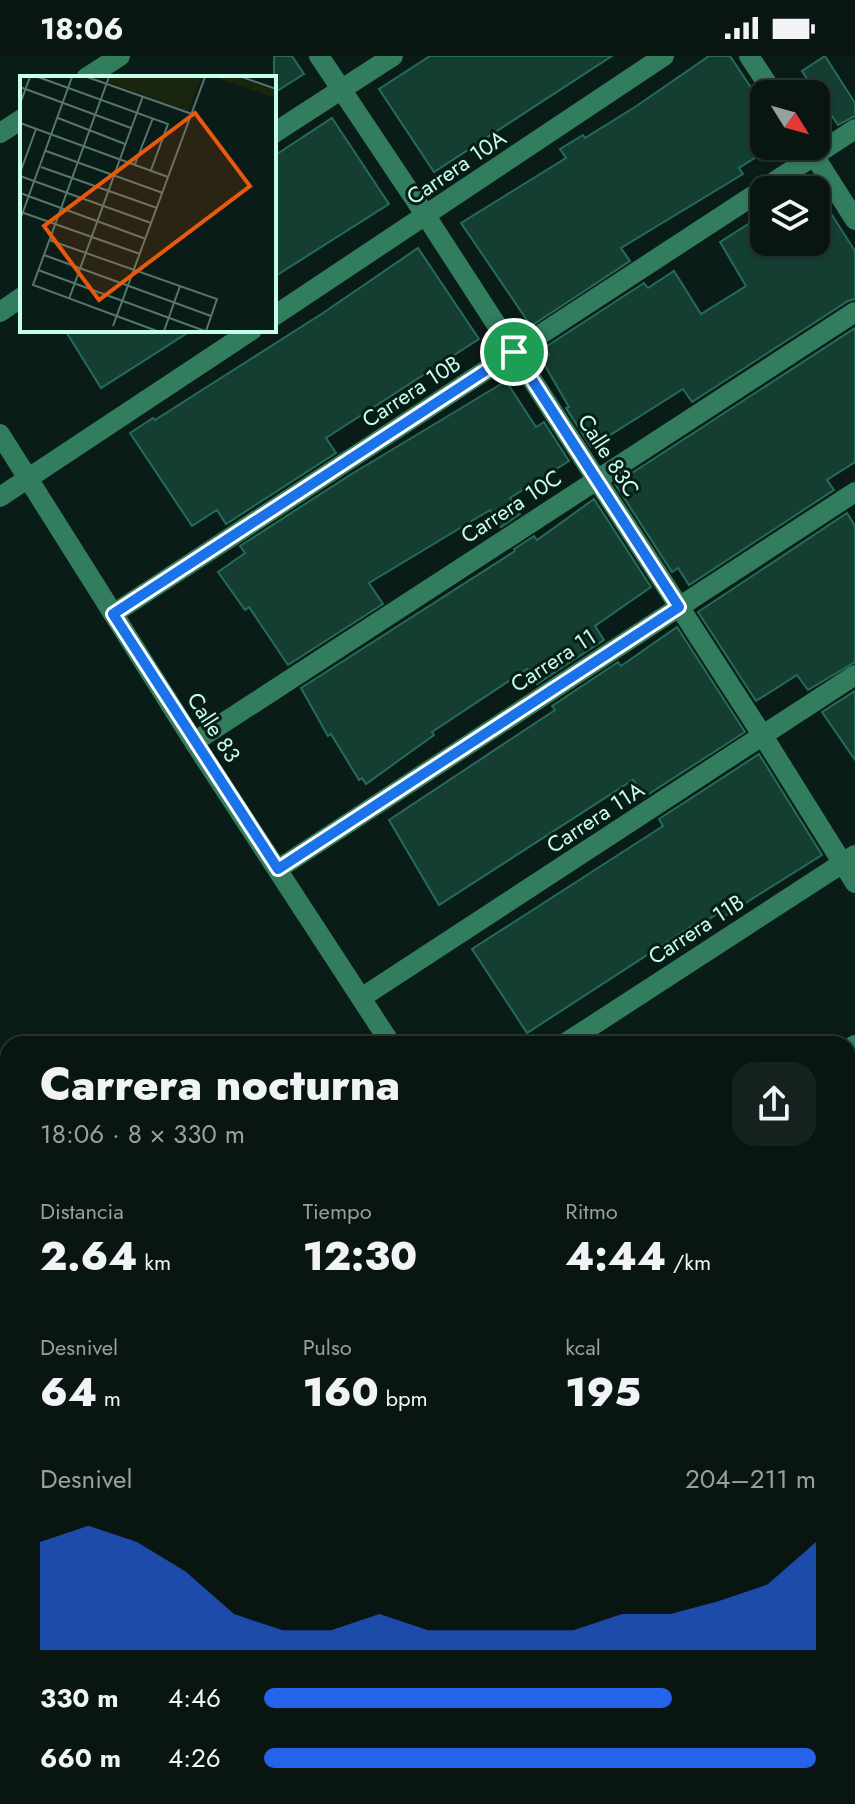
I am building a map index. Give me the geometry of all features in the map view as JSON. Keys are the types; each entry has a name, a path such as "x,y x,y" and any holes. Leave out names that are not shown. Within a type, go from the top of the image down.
{"street":[{"path":"89,76 120,56"},
{"name":"Calle 83C","path":"319,56 763,736 848,859 855,883"},
{"path":"276,132 393,56"},
{"name":"Carrera 10A","path":"276,315 664,56"},
{"path":"749,56 765,80"},
{"path":"0,133 20,120"},
{"name":"Carrera 10B","path":"830,142 855,129"},
{"name":"Carrera 10B","path":"113,614 514,352 799,160"},
{"path":"818,160 855,220"},
{"path":"0,312 20,298"},
{"name":"Carrera 10C","path":"194,742 855,312"},
{"path":"0,497 249,332"},
{"name":"Calle 83","path":"0,434 194,742 386,1036"},
{"name":"Carrera 11","path":"278,869 855,492"},
{"name":"Carrera 11A","path":"361,998 855,675"},
{"name":"Carrera 11B","path":"576,1036 848,859"}],"building":[{"path":"274,56 292,56 304,74 276,92"},
{"path":"430,56 612,56 434,172 379,89"},
{"path":"709,56 730,56 750,86 752,160 739,168 743,174 621,248 630,261 531,326 461,223 566,158 560,149 583,135 585,138"},
{"path":"825,56 855,103 855,116 838,125 830,113 830,80 808,80 802,71"},
{"path":"332,118 389,204 276,276 276,155"},
{"path":"830,212 855,251 855,299 692,402 683,389 591,447 566,408 569,407 541,359 549,355 544,348 644,283 648,288 674,271 701,314 746,286 720,242 750,223 750,256 830,256"},
{"path":"418,248 479,339 326,438 336,453 226,524 217,510 192,526 130,433 323,313"},
{"path":"855,328 855,462 827,480 834,490 689,585 678,568 672,572 615,484"},
{"path":"66,332 189,332 101,388"},
{"path":"506,381 536,427 544,422 569,461 510,498 520,514 501,527 490,510 369,583 383,604 288,665 249,607 245,610 218,572 245,553 240,546"},
{"path":"594,499 651,587 595,626 604,640 537,684 527,669 432,732 434,735 366,784 362,778 359,780 331,734 328,736 301,688 534,536 537,540"},
{"path":"847,513 855,526 855,662 808,690 797,675 756,701 698,612"},
{"path":"677,627 745,732 644,797 633,780 439,905 389,820 555,710 552,706 618,662 621,666"},
{"path":"855,691 855,760 822,712"},
{"path":"759,754 822,855 723,917 720,912 697,927 695,924 527,1033 472,949 663,826 659,819"}],"route":[{"path":"514,352 679,607 278,869 113,614 514,352"}]}
